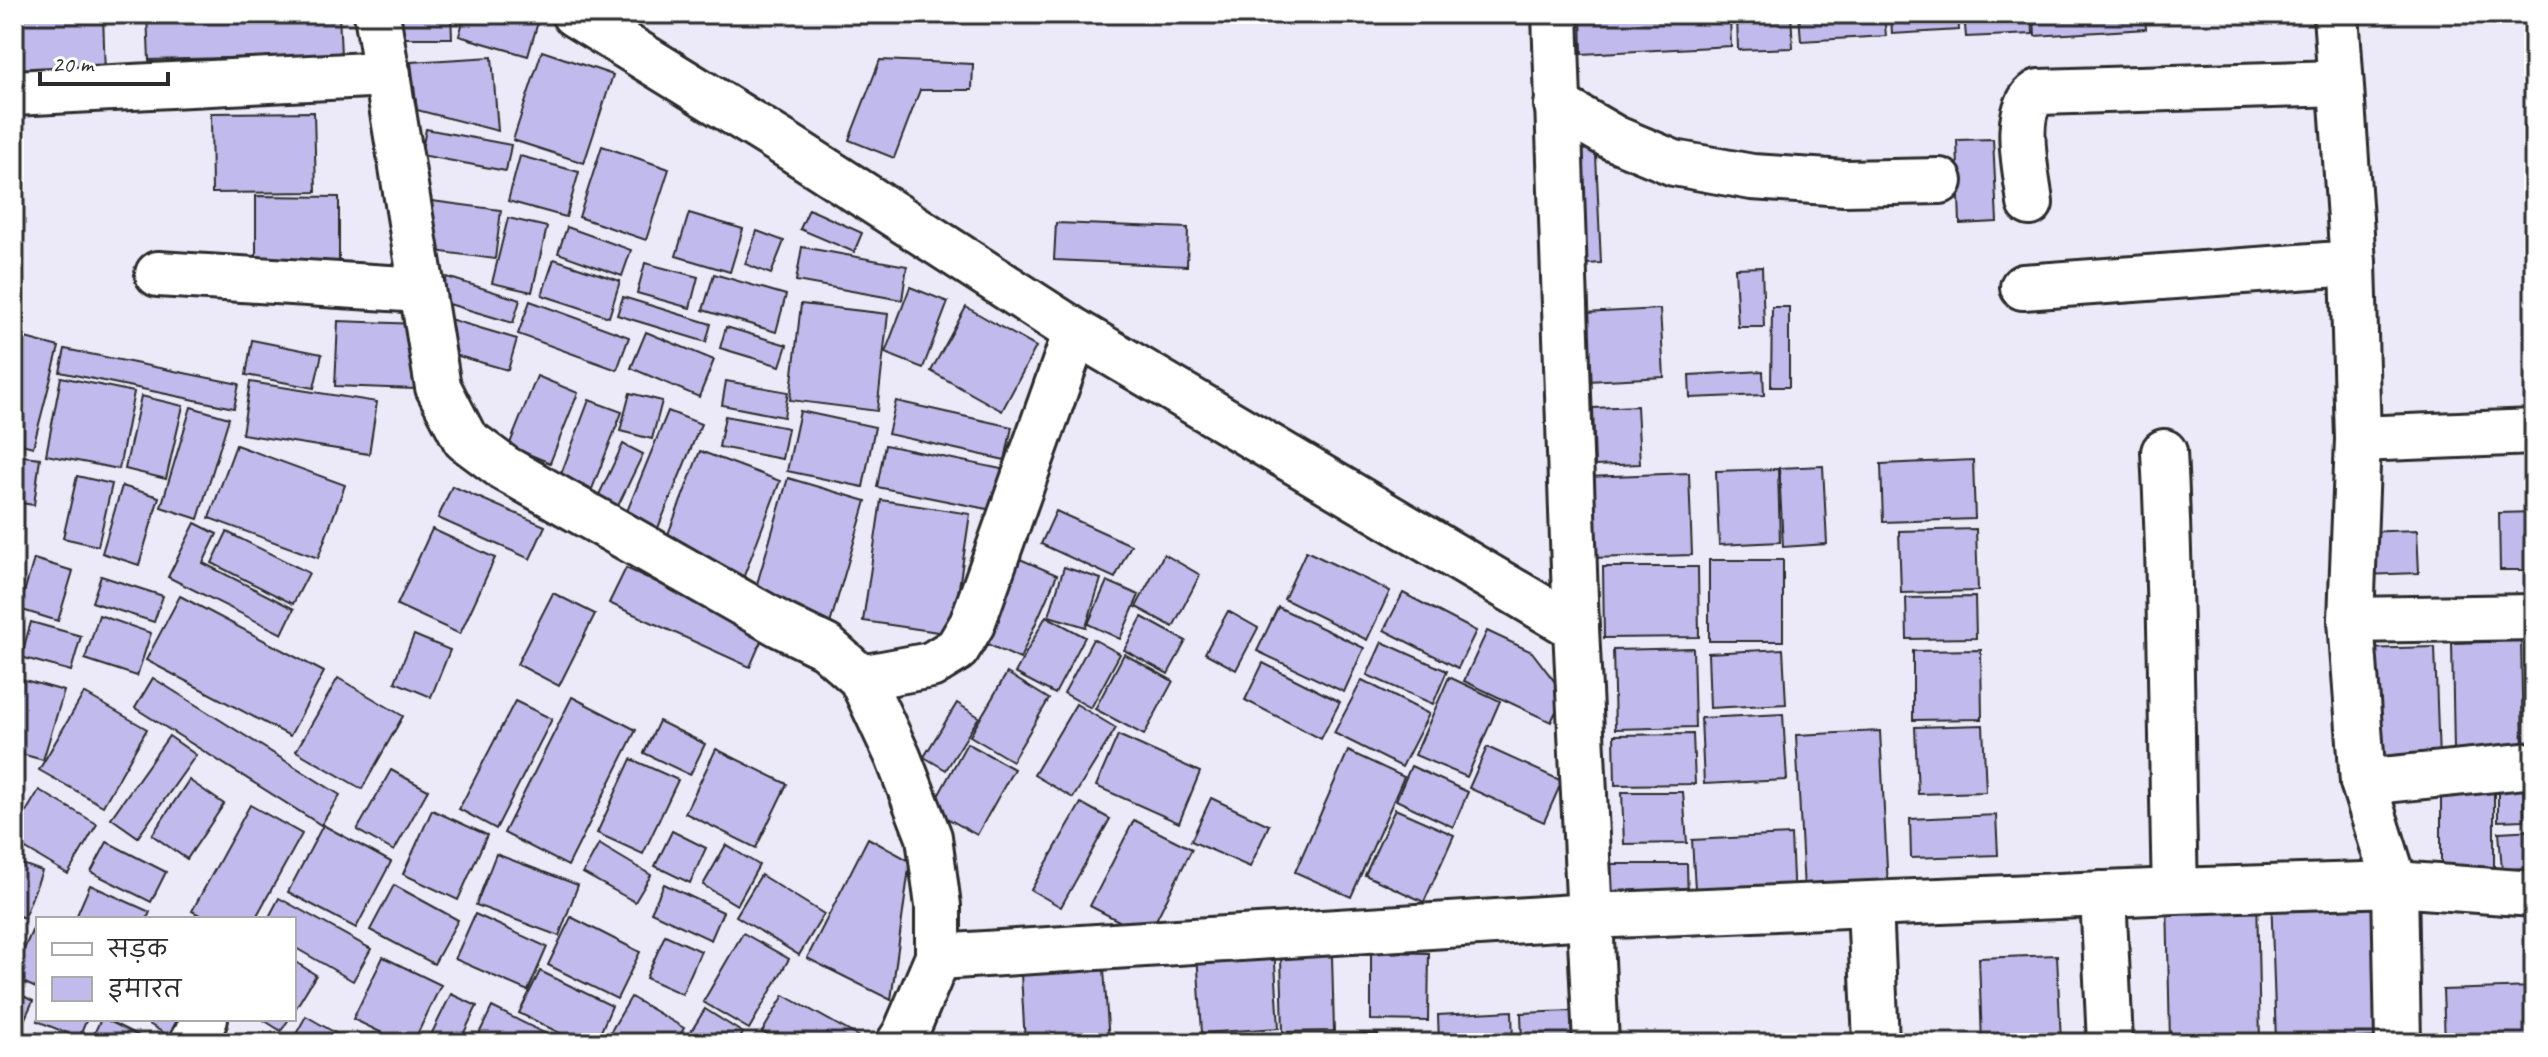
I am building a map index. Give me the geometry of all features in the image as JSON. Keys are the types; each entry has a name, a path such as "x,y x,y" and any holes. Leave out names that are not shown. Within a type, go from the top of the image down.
{"street":[{"path":"377,14 438,387 465,439 504,468 781,625 826,647 861,678 898,757 929,837 938,906 938,957 899,1043"},
{"path":"574,14 788,146 1076,332 1576,628"},
{"path":"1555,14 1576,628 1596,1043"},
{"path":"2336,14 2353,263 2358,439 2351,620 2363,782 2395,884 2398,1043"},
{"path":"14,93 388,74"},
{"path":"2030,203 2022,120 2030,98 2039,92 2340,83"},
{"path":"1557,105 1614,138 1674,163 1752,177 1845,183 1940,181"},
{"path":"2023,287 2353,263"},
{"path":"158,274 422,290"},
{"path":"861,678 931,665 957,649 972,624 1076,332"},
{"path":"2358,439 2534,432"},
{"path":"2164,452 2170,560 2169,691 2175,891"},
{"path":"2351,620 2534,617"},
{"path":"2363,782 2534,765"},
{"path":"938,957 1590,916 2175,891 2395,884 2534,894"},
{"path":"2103,894 2110,1043"},
{"path":"1870,905 1876,1043"},
{"path":"192,1043 204,1021"}],"building":[{"path":"14,14 103,14 105,75 14,78"},
{"path":"147,14 339,14 341,55 149,60"},
{"path":"390,14 451,14 452,38 391,38"},
{"path":"465,14 509,14 538,22 528,56 459,36"},
{"path":"1581,14 1730,14 1731,46 1582,54"},
{"path":"1737,14 1791,14 1793,48 1738,50"},
{"path":"1799,14 1884,14 1886,36 1801,41"},
{"path":"1891,14 1958,14 1959,30 1892,34"},
{"path":"1964,14 2032,14 2033,34 1966,37"},
{"path":"2034,14 2145,14 2146,29 2035,36"},
{"path":"542,51 613,75 584,163 513,140"},
{"path":"492,57 498,131 417,110 411,62"},
{"path":"880,60 973,64 972,90 920,90 894,158 849,140"},
{"path":"314,112 316,192 212,193 211,113"},
{"path":"426,129 511,145 506,171 421,155"},
{"path":"1595,134 1601,263 1574,265 1568,135"},
{"path":"1993,139 1997,222 1960,224 1957,140"},
{"path":"602,146 669,169 646,240 579,217"},
{"path":"520,156 579,172 566,217 508,201"},
{"path":"256,196 339,197 339,262 256,261"},
{"path":"432,201 501,210 495,259 426,250"},
{"path":"809,209 862,233 854,252 800,229"},
{"path":"689,213 743,229 730,272 676,256"},
{"path":"508,218 547,227 532,292 492,283"},
{"path":"1056,223 1188,228 1187,266 1054,260"},
{"path":"567,227 631,250 622,276 558,253"},
{"path":"757,231 784,241 771,274 745,264"},
{"path":"802,247 907,266 902,300 796,281"},
{"path":"554,259 620,281 609,317 542,295"},
{"path":"645,263 698,277 690,308 637,293"},
{"path":"1762,267 1764,327 1738,327 1735,268"},
{"path":"14,273 24,273 24,306 14,306"},
{"path":"714,274 786,295 776,332 703,310"},
{"path":"447,277 520,300 513,323 439,301"},
{"path":"910,287 948,302 923,368 885,353"},
{"path":"623,297 711,324 706,342 617,315"},
{"path":"530,301 629,337 617,370 518,334"},
{"path":"801,304 888,314 877,411 790,400"},
{"path":"966,307 1036,347 1002,411 931,371"},
{"path":"1772,307 1789,307 1789,387 1771,387"},
{"path":"1660,309 1664,377 1588,381 1584,313"},
{"path":"446,318 517,339 508,370 437,350"},
{"path":"338,321 418,324 415,389 335,386"},
{"path":"726,327 787,345 780,366 720,348"},
{"path":"646,332 714,360 699,397 631,368"},
{"path":"14,335 59,347 33,447 14,442"},
{"path":"252,340 322,354 314,388 246,375"},
{"path":"65,349 239,384 234,408 60,372"},
{"path":"1763,371 1764,395 1690,398 1689,375"},
{"path":"537,376 578,393 550,463 509,446"},
{"path":"61,377 134,392 119,469 46,455"},
{"path":"726,381 788,392 784,417 722,405"},
{"path":"250,382 377,402 369,454 242,434"},
{"path":"630,393 662,401 652,439 620,431"},
{"path":"141,396 183,406 166,479 125,469"},
{"path":"589,400 622,412 592,489 560,477"},
{"path":"896,401 1012,427 1005,460 888,434"},
{"path":"1637,406 1640,464 1595,466 1593,408"},
{"path":"191,407 229,418 198,519 161,507"},
{"path":"668,411 701,424 653,540 621,526"},
{"path":"800,411 875,427 863,487 787,471"},
{"path":"725,416 788,428 782,459 719,447"},
{"path":"623,444 643,454 616,510 596,501"},
{"path":"236,445 345,485 318,558 209,518"},
{"path":"885,445 1006,470 997,511 877,487"},
{"path":"700,451 780,481 742,581 662,550"},
{"path":"14,455 40,458 34,505 14,502"},
{"path":"1973,460 1975,519 1883,522 1881,464"},
{"path":"1823,466 1827,544 1783,547 1779,468"},
{"path":"1778,469 1780,542 1719,545 1716,471"},
{"path":"1689,473 1692,555 1590,558 1587,477"},
{"path":"77,476 112,484 98,546 63,538"},
{"path":"788,478 866,501 830,624 752,601"},
{"path":"122,486 159,497 139,565 102,553"},
{"path":"452,486 545,526 530,559 438,518"},
{"path":"881,500 970,514 952,634 863,621"},
{"path":"1056,511 1131,545 1115,578 1041,544"},
{"path":"2534,512 2534,570 2500,570 2499,513"},
{"path":"195,523 217,534 203,563 294,609 282,634 168,577"},
{"path":"432,529 495,558 460,634 397,605"},
{"path":"1976,529 1978,591 1901,593 1899,531"},
{"path":"2417,530 2419,573 2363,575 2361,532"},
{"path":"227,532 309,573 293,604 212,563"},
{"path":"1306,551 1390,591 1367,640 1284,599"},
{"path":"1164,554 1200,575 1173,627 1136,607"},
{"path":"1013,556 1057,575 1020,659 976,639"},
{"path":"34,559 73,571 58,621 19,609"},
{"path":"1709,560 1783,560 1783,641 1709,641"},
{"path":"1064,567 1101,579 1086,627 1049,616"},
{"path":"1603,567 1698,567 1699,637 1604,638"},
{"path":"626,568 765,632 750,667 609,603"},
{"path":"101,576 163,596 154,622 92,602"},
{"path":"1107,581 1139,595 1120,639 1088,624"},
{"path":"553,593 595,614 559,686 517,664"},
{"path":"1403,593 1476,631 1458,668 1384,630"},
{"path":"180,596 324,672 290,736 146,660"},
{"path":"1975,597 1976,638 1907,639 1906,598"},
{"path":"1278,607 1364,648 1344,692 1257,651"},
{"path":"1228,611 1258,628 1236,670 1205,653"},
{"path":"99,615 151,633 137,676 85,659"},
{"path":"1046,616 1085,637 1055,694 1015,673"},
{"path":"1142,617 1186,641 1168,674 1124,650"},
{"path":"31,622 81,636 71,671 21,657"},
{"path":"1487,631 1532,652 1564,694 1551,722 1464,681"},
{"path":"414,635 450,650 431,697 395,682"},
{"path":"1093,639 1120,654 1091,708 1064,693"},
{"path":"2521,641 2523,750 2454,751 2452,643"},
{"path":"1382,642 1447,671 1433,704 1367,675"},
{"path":"2530,645 2534,645 2534,752 2533,752"},
{"path":"2435,647 2439,760 2365,762 2360,649"},
{"path":"1693,648 1695,727 1615,729 1613,650"},
{"path":"1783,649 1786,704 1710,708 1708,653"},
{"path":"1981,650 1982,719 1913,720 1913,651"},
{"path":"1124,654 1173,681 1144,735 1095,709"},
{"path":"1263,663 1340,702 1321,739 1245,700"},
{"path":"1007,673 1049,699 1012,761 970,736"},
{"path":"14,677 64,691 43,760 14,752"},
{"path":"1449,677 1500,701 1467,777 1415,755"},
{"path":"153,678 340,795 321,825 135,708"},
{"path":"338,678 403,716 362,789 296,751"},
{"path":"1362,680 1429,714 1402,767 1334,733"},
{"path":"84,693 147,729 103,806 39,770"},
{"path":"572,697 636,730 568,866 504,833"},
{"path":"515,701 552,719 496,829 459,809"},
{"path":"957,703 979,717 946,770 924,757"},
{"path":"1076,704 1116,728 1073,798 1034,775"},
{"path":"1783,714 1787,780 1704,784 1701,718"},
{"path":"659,721 705,744 690,775 644,753"},
{"path":"1983,725 1986,792 1918,794 1915,727"},
{"path":"1880,731 1888,888 1804,891 1796,735"},
{"path":"1693,734 1695,784 1615,785 1614,735"},
{"path":"1118,735 1200,772 1179,823 1096,786"},
{"path":"169,736 196,755 138,837 111,818"},
{"path":"967,743 1014,769 977,835 931,809"},
{"path":"1487,747 1562,781 1544,822 1469,788"},
{"path":"716,749 787,784 756,848 685,813"},
{"path":"1348,751 1404,777 1351,897 1295,872"},
{"path":"631,759 678,780 643,854 597,833"},
{"path":"1411,766 1468,792 1453,827 1396,800"},
{"path":"391,770 428,790 394,851 357,830"},
{"path":"189,780 224,804 187,859 152,835"},
{"path":"2498,781 2523,781 2524,820 2498,821"},
{"path":"39,790 97,824 68,874 14,842 14,832"},
{"path":"1622,792 1683,792 1687,843 1624,844"},
{"path":"2441,792 2494,792 2494,867 2441,868"},
{"path":"1211,798 1269,825 1250,867 1191,841"},
{"path":"1081,803 1110,819 1061,907 1031,890"},
{"path":"250,805 302,834 256,917 203,917 192,911"},
{"path":"1395,809 1454,835 1424,902 1365,875"},
{"path":"432,810 487,835 458,900 403,874"},
{"path":"1996,815 1998,855 1911,858 1910,819"},
{"path":"1134,820 1192,849 1148,936 1090,906"},
{"path":"323,825 391,862 356,928 288,892"},
{"path":"2534,830 2534,867 2502,870 2499,832"},
{"path":"672,831 706,848 690,883 655,866"},
{"path":"1791,835 1794,900 1696,905 1692,840"},
{"path":"868,838 910,861 891,1000 807,958"},
{"path":"107,842 166,872 151,902 91,872"},
{"path":"599,844 651,875 635,902 583,873"},
{"path":"726,845 759,865 737,905 703,885"},
{"path":"496,854 578,885 559,936 476,905"},
{"path":"14,861 42,871 24,918 14,914"},
{"path":"1604,864 1687,864 1688,903 1604,903"},
{"path":"761,875 824,914 799,955 736,916"},
{"path":"664,884 723,912 711,940 651,912"},
{"path":"90,885 150,912 148,917 77,915"},
{"path":"394,885 458,920 434,964 370,930"},
{"path":"2384,889 2389,1037 2276,1041 2271,893"},
{"path":"2257,894 2260,1043 2170,1043 2167,896"},
{"path":"279,898 371,949 353,981 296,948 296,917 269,917"},
{"path":"475,914 547,947 528,991 455,959"},
{"path":"571,917 640,952 617,999 548,965"},
{"path":"36,924 36,988 14,978"},
{"path":"743,933 789,959 749,1029 703,1002"},
{"path":"665,935 701,951 682,994 646,978"},
{"path":"1274,948 1279,1028 1202,1033 1197,953"},
{"path":"1371,952 1429,953 1428,1021 1371,1020"},
{"path":"2057,955 2061,1043 1982,1043 1979,958"},
{"path":"1332,956 1334,1031 1283,1032 1281,957"},
{"path":"383,957 441,985 413,1043 403,1043 353,1019"},
{"path":"296,962 316,975 296,1008"},
{"path":"1104,969 1109,1043 1025,1043 1021,974"},
{"path":"540,971 612,1006 596,1043 580,1043 519,1013"},
{"path":"2534,987 2534,1043 2445,1043 2443,990"},
{"path":"14,991 33,1001 14,1042"},
{"path":"451,994 477,1006 459,1043 427,1043"},
{"path":"784,995 865,1040 863,1043 782,1043 762,1032"},
{"path":"631,997 684,1028 675,1043 604,1043"},
{"path":"492,1007 564,1043 475,1042"},
{"path":"705,1009 743,1033 737,1043 684,1043"},
{"path":"1512,1011 1513,1043 1439,1043 1438,1015"},
{"path":"1571,1011 1572,1043 1522,1043 1521,1013"},
{"path":"306,1016 351,1042 351,1043 291,1043"},
{"path":"37,1021 86,1021 79,1038"},
{"path":"100,1021 109,1021 153,1043 97,1043 91,1040"},
{"path":"144,1021 196,1021 180,1043"},
{"path":"265,1021 288,1021 281,1031"},
{"path":"35,1032 61,1043 30,1043"},
{"path":"1340,1034 1378,1034 1378,1043 1340,1043"}]}
